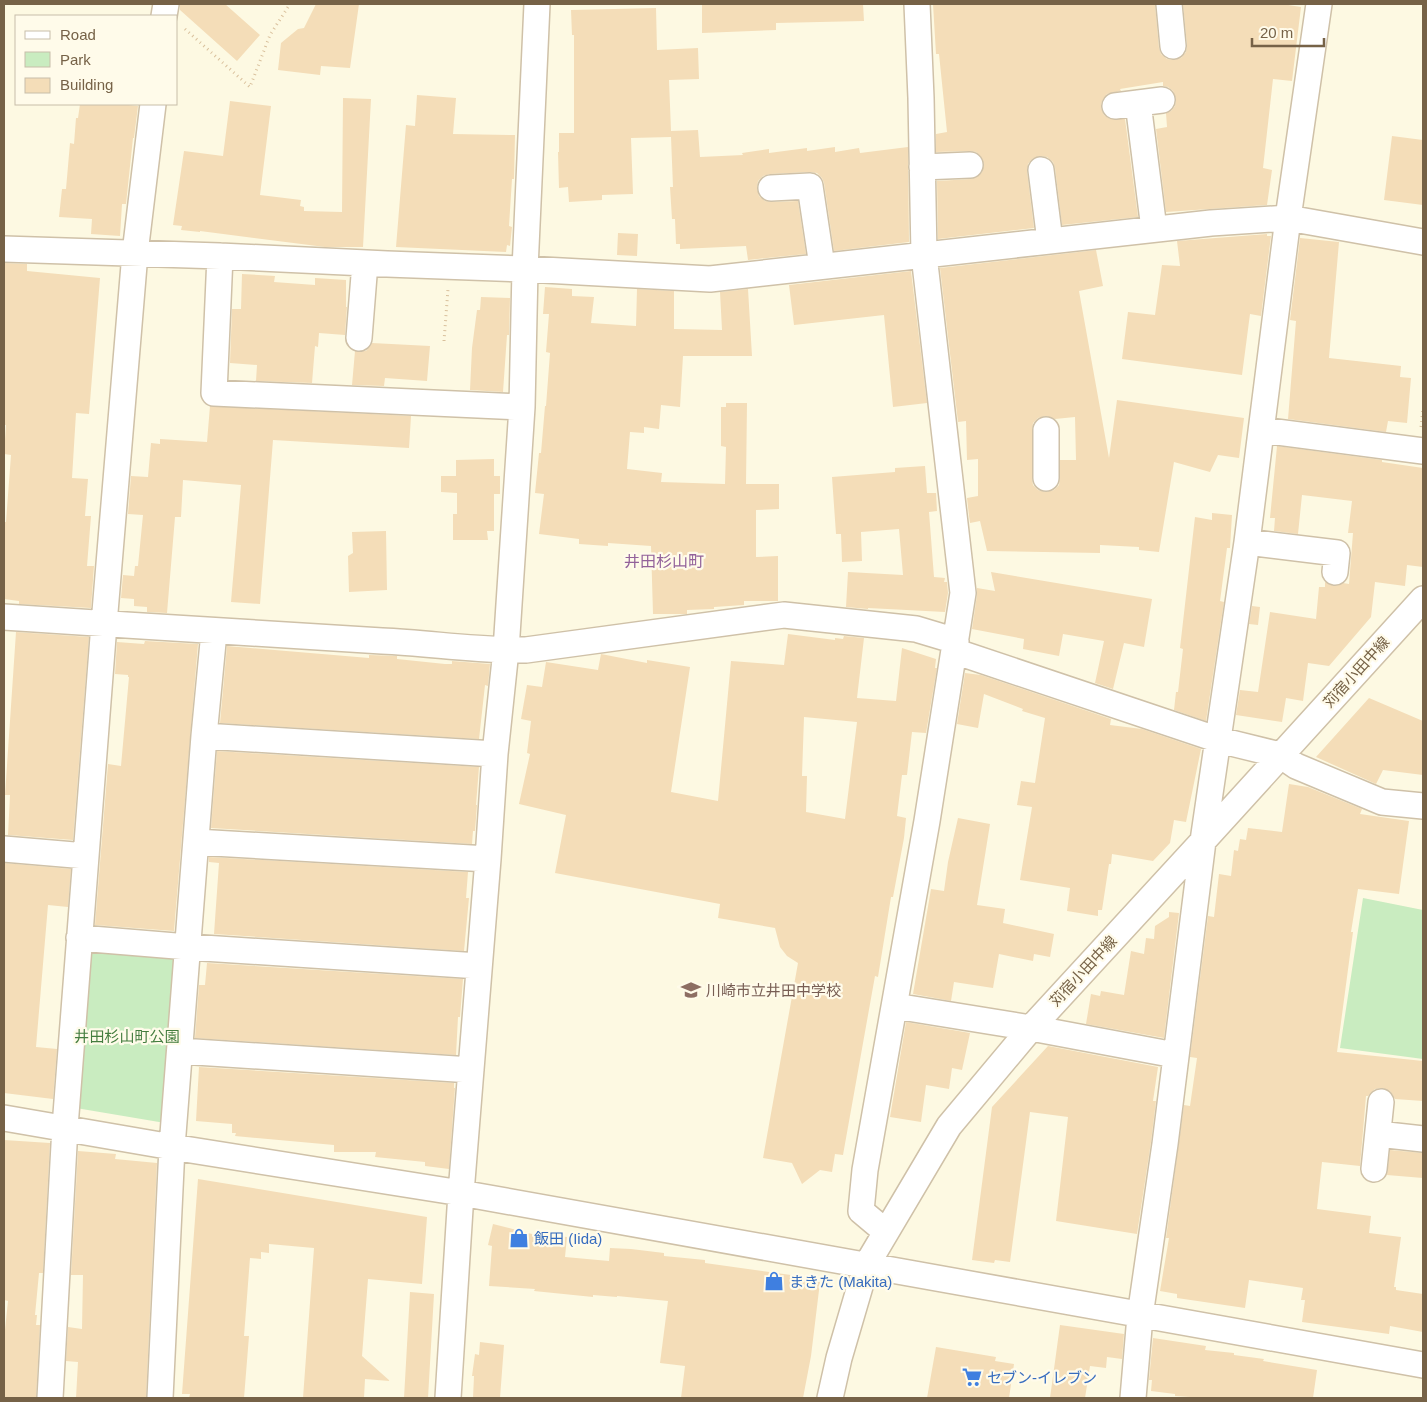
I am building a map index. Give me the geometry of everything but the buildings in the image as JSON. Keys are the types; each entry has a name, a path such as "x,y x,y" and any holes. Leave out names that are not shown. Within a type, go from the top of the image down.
{"street":[{"path":"448,1398 461,1193 495,754 506,650 522,407 525,269 537,4"},
{"path":"886,1232 861,1211 865,1170 928,821 963,593 924,255 917,4"},
{"path":"1169,4 1173,46"},
{"path":"1133,1398 1140,1316 1262,430 1288,218 1319,4"},
{"path":"1138,103 1154,229"},
{"path":"50,1398 65,1128 104,624 135,253 153,105"},
{"path":"922,167 970,165"},
{"path":"1041,170 1050,241"},
{"path":"771,188 810,186 822,266"},
{"path":"4,249 220,256 710,279 1154,229 1288,218 1423,242"},
{"path":"220,256 214,393 522,407"},
{"path":"358,338 365,263"},
{"path":"1046,430 1046,478"},
{"path":"1262,430 1423,451"},
{"path":"1246,542 1336,553 1335,572"},
{"name":"苅宿小田中線","path":"830,1398 839,1358 866,1266 950,1126 1031,1028 1204,841 1423,599"},
{"path":"4,617 214,632 396,641 506,650 536,648 784,615 916,629 955,646 1219,740 1280,755 1296,766 1382,802 1423,806"},
{"path":"160,1398 172,1147 204,736 214,632"},
{"path":"204,736 495,754"},
{"path":"196,842 488,859"},
{"path":"4,849 86,856"},
{"path":"80,938 479,966"},
{"path":"895,1006 1031,1028 1176,1055"},
{"path":"180,1051 471,1070"},
{"path":"1374,1169 1381,1102"},
{"path":"4,1118 461,1193 1140,1316 1423,1365"},
{"path":"1378,1134 1423,1139"}],"path":[{"path":"178,25 250,86 270,35 290,4"},
{"path":"444,341 450,266"}],"green space":[{"path":"1363,898 1423,910 1423,1059 1340,1048"},
{"name":"井田杉山町公園","path":"99,948 169,953 179,963 165,1123 76,1108 89,957"}],"place":[{"name":"川崎市立井田中学校","path":"691,990"},
{"name":"飯田 (Iida)","path":"519,1238"},
{"name":"まきた (Makita)","path":"774,1281"},
{"name":"セブン-イレブン","path":"972,1377"}],"district":[{"name":"井田杉山町","path":"664,561"}]}
